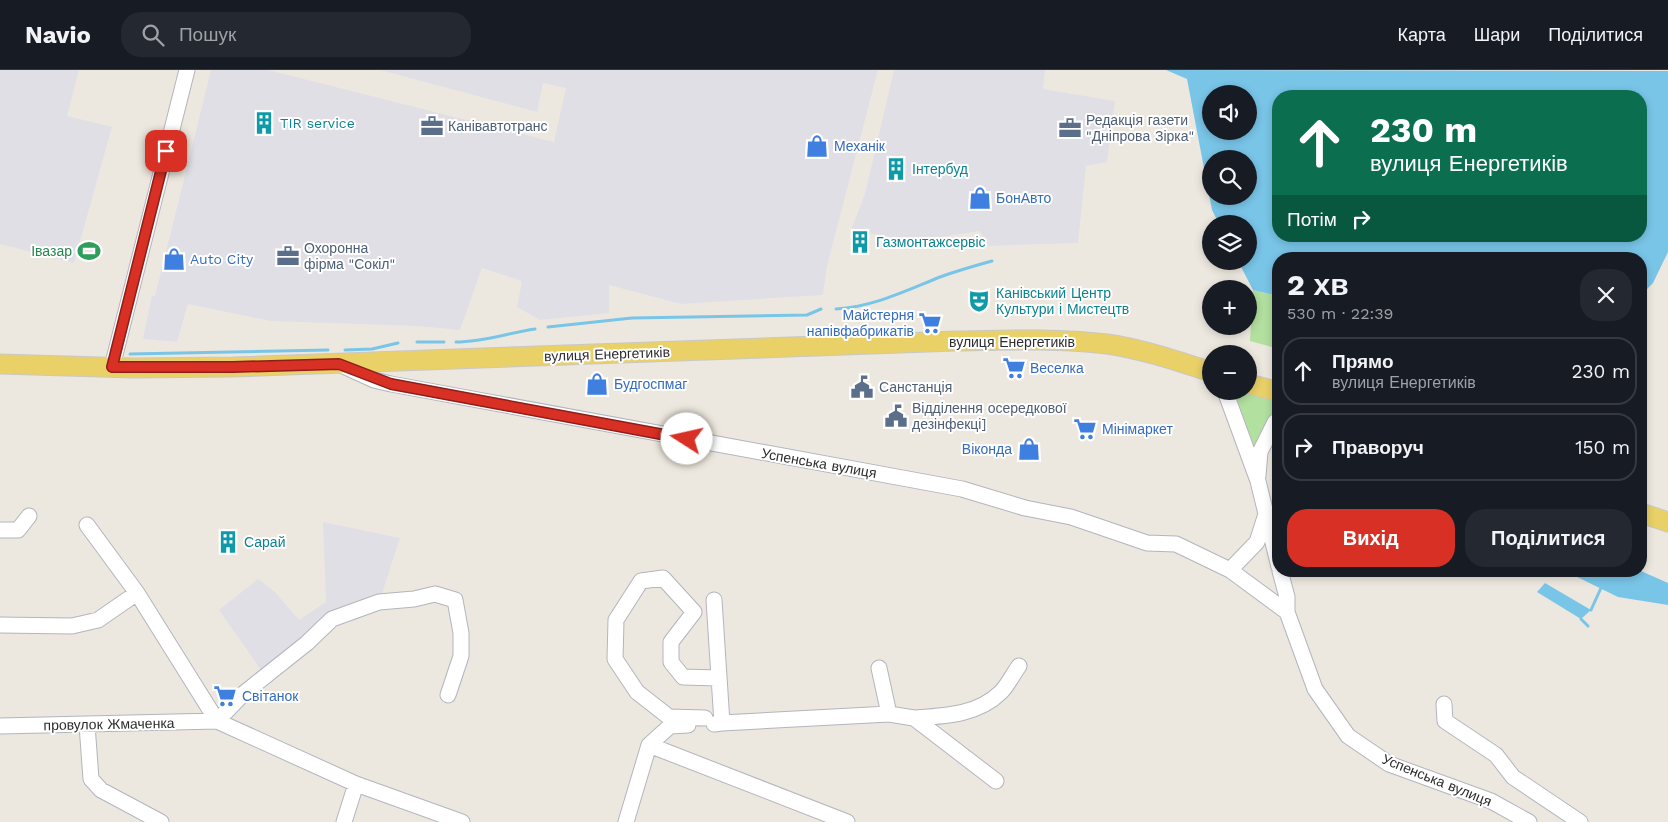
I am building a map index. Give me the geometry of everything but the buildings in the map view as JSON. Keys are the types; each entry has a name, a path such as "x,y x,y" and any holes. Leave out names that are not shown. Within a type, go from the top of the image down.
{"main road":[{"name":"вулиця Енергетиків","path":"0,364 112,367 233,367 956,341 1044,341 1106,344 1134,349 1202,369"},
{"path":"1257,386 1272,390"},
{"path":"1647,515 1668,522"}],"street":[{"path":"112,367 186,70"},
{"name":"Успенська вулиця","path":"339,364 391,384 962,489 1026,508 1071,517 1147,543 1176,544 1230,570 1287,612"},
{"path":"1227,400 1258,481 1272,542"},
{"path":"1258,481 1260,452 1272,432"},
{"path":"0,530 18,530 29,516"},
{"path":"1230,570 1257,542 1265,517"},
{"path":"87,525 137,593 217,721 356,784 462,822"},
{"name":"Успенська вулиця","path":"1282,577 1287,597 1287,612 1315,689 1348,736 1389,764 1491,802 1529,822"},
{"path":"706,718 669,717 637,692 615,658 616,620 641,581 663,578 694,612 715,628"},
{"path":"0,625 72,626 98,620 137,593"},
{"path":"217,721 243,694 306,643 332,619 380,602 414,599 435,594 455,600 461,633 461,656 448,695"},
{"path":"714,600 722,723"},
{"path":"694,612 671,642 671,662 684,677 718,678"},
{"path":"626,822 650,745 670,726 890,714 914,718 945,716 976,709 1001,692 1019,666"},
{"path":"879,668 890,714"},
{"path":"1444,704 1445,720 1496,755 1513,777 1580,822"},
{"path":"914,718 996,781"},
{"name":"провулок Жмаченка","path":"0,726 217,721"},
{"path":"87,725 91,779 101,790 161,822"},
{"path":"650,745 847,822"},
{"path":"344,822 356,784"}],"shaded area":[{"path":"0,70 79,70 67,116 112,127 74,263 0,244"},
{"path":"211,70 268,70 554,142 566,88 543,83 537,112 380,70 878,70 827,266 823,295 681,304 609,285 609,313 540,320 517,307 522,281 482,268 460,330 417,326 271,321 188,304 177,342 143,339 152,296 155,296"},
{"name":"Інтербуд","path":"894,70 1045,70 1043,89 1115,101 1107,162 1086,166 1078,243 988,246 980,231 914,241 851,230 865,194"},
{"path":"323,522 400,538 376,612 346,619 268,680 219,610 258,579 275,592 299,620 326,602"}],"green space":[{"path":"1257,291 1272,294 1272,347 1250,341 1250,335 1257,335"},
{"path":"1257,393 1272,398 1272,426 1256,451 1237,400 1257,400"}],"water":[{"path":"1166,70 1668,71 1668,252 1653,283 1647,289 1647,252 1272,252 1272,294 1257,291 1257,280 1248,280 1243,270 1257,270 1257,215 1214,215 1211,205 1257,205 1257,150 1202,150 1202,158 1187,79"},
{"path":"1647,574 1668,583 1668,605 1618,597 1577,577 1647,577"},
{"path":"1545,583 1591,610 1581,619 1537,592"}],"waterway":[{"path":"836,309 876,302 946,275 992,261"},
{"path":"548,327 632,318 807,315 821,309"},
{"path":"456,342 486,339 535,329"},
{"path":"417,342 444,342"},
{"path":"345,350 372,349 398,343"},
{"path":"130,354 328,350"},
{"path":"1591,610 1601,588"},
{"path":"1581,619 1588,626"}],"place":[{"name":"TIR service","path":"264,123"},
{"name":"Канівавтотранс","path":"432,126"},
{"name":"Редакція газети \"Дніпрова Зірка\"","path":"1070,128"},
{"name":"Механік","path":"817,146"},
{"name":"Інтербуд","path":"896,169"},
{"name":"БонАвто","path":"980,198"},
{"name":"Газмонтажсервіс","path":"860,242"},
{"name":"Івазар","path":"89,251"},
{"name":"Охоронна фірма \"Сокіл\"","path":"288,256"},
{"name":"Auto City","path":"174,259"},
{"name":"Канівський Центр Культури і Мистецтв","path":"979,301"},
{"name":"Майстерня напівфабрикатів","path":"930,323"},
{"name":"Веселка","path":"1014,368"},
{"name":"Будгоспмаг","path":"597,384"},
{"name":"Санстанція","path":"862,387"},
{"name":"Відділення осередкової дезінфекці]","path":"896,416"},
{"name":"Мінімаркет","path":"1085,429"},
{"name":"Віконда","path":"1029,449"},
{"name":"Сарай","path":"228,542"},
{"name":"Світанок","path":"225,696"}],"route":[{"path":"166,151 112,367 233,367 339,364 374,380 391,384 687,439"}]}
